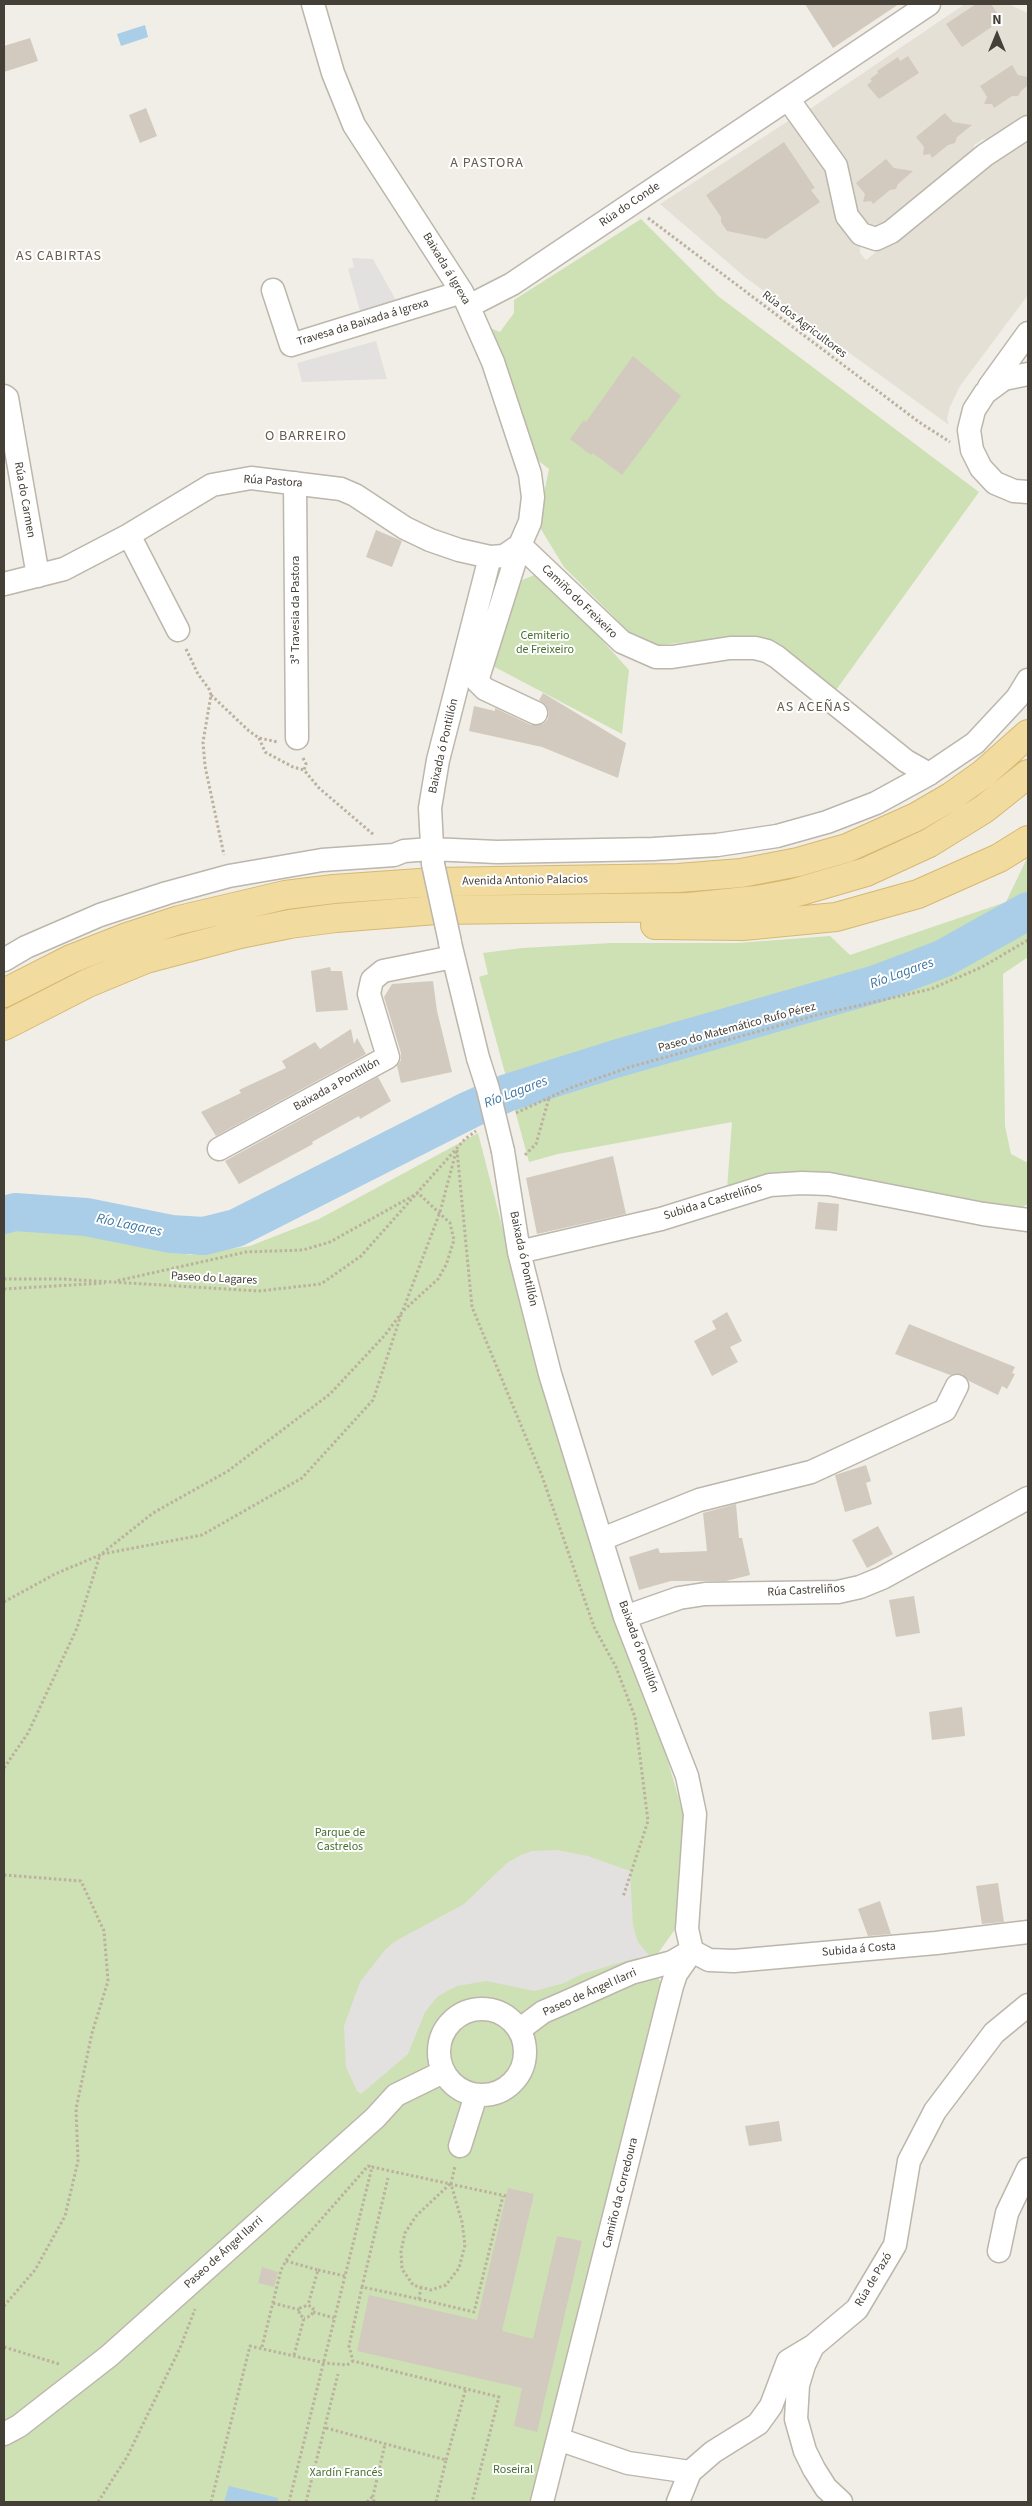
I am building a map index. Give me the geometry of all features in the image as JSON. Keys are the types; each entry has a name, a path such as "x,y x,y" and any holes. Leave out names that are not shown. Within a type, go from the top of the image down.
{"main road":[{"name":"Avenida Antonio Palacios","path":"4,993 71,960 136,934 188,918 285,896 334,889 434,882 678,878 741,872 798,862 847,848 916,817 952,796 983,774 1028,734"},
{"path":"4,1026 88,983 146,960 240,934 290,924 383,914 718,904 756,900 830,884 866,872 929,843 984,809 1028,774"},
{"path":"558,909 629,925 743,926 836,917 918,894 999,858 1028,840"}],"street":[{"name":"Baixada á Igrexa","path":"313,4 333,73 354,125 466,299 493,362 530,474 533,497 531,514 477,681 485,689 536,713"},
{"name":"Rúa do Conde","path":"466,299 512,284 929,4"},
{"path":"788,100 836,166 848,216 862,234 876,239 891,232 986,155 1028,127"},
{"name":"Travesa da Baixada á Igrexa","path":"273,290 291,345 466,299"},
{"path":"1028,333 985,393 972,417 969,430 972,450 980,468 995,482 1014,491 1028,492"},
{"path":"985,393 1004,379 1028,374"},
{"name":"Rúa do Carmen","path":"4,396 7,398 38,576"},
{"name":"Rúa Pastora","path":"4,584 64,570 129,535 212,485 251,478 295,482 348,492 405,528 430,540 490,557"},
{"name":"3ª Travesia da Pastora","path":"294,745 295,482"},
{"path":"129,535 178,630"},
{"path":"490,557 504,556 520,546"},
{"name":"Camiño do Freixeiro","path":"520,546 622,642 656,657 672,657 730,648 755,648 767,652 777,657 906,761 929,774"},
{"name":"Baixada ó Pontillón","path":"490,557 438,760 430,808 432,856 478,1058 510,1153 519,1252 550,1374 625,1617 687,1776 694,1814 687,1929 692,1951"},
{"path":"4,960 26,947 100,915 229,876 322,860 394,855 404,851 432,856 497,852 717,846 769,838 827,822 876,803 929,774 975,742 1017,698 1028,680"},
{"name":"Baixada a Pontillón","path":"219,1149 388,1057 369,994 372,980 383,971 452,949"},
{"name":"Subida a Castreliños","path":"519,1252 661,1219 770,1185 829,1184 983,1214 1028,1220"},
{"path":"602,1539 699,1500 811,1472 945,1410 957,1386"},
{"name":"Rúa Castreliños","path":"625,1617 679,1598 705,1594 838,1592 860,1587 882,1578 1028,1498"},
{"name":"Subida á Costa","path":"692,1951 709,1960 734,1961 936,1943 1028,1932"},
{"name":"Paseo de Ángel Ilarri","path":"518,2030 543,2012 631,1973 672,1962 692,1951"},
{"name":"Camiño da Corredoura","path":"542,2502 672,1986 676,1974 692,1951"},
{"name":"Rúa de Pazó","path":"841,2502 826,2488 814,2469 805,2451 796,2419 798,2385 804,2365 813,2346 857,2309 894,2245 909,2161 935,2111 994,2033 1028,2005"},
{"path":"482,2009 496,2012 509,2019 518,2030 524,2043 524,2057 521,2070 513,2082 503,2090 490,2095 476,2095 463,2091 452,2084 443,2072 439,2059 439,2044 444,2030 454,2019 467,2012 482,2009"},
{"name":"Paseo de Ángel Ilarri","path":"4,2434 19,2426 109,2356 375,2118 396,2095 443,2072"},
{"path":"460,2146 476,2095"},
{"path":"999,2251 1007,2213 1028,2169"},
{"path":"678,2502 690,2472 713,2452 758,2424 771,2406 788,2361 813,2346"},
{"path":"558,2439 628,2463 690,2472"}],"path":[{"name":"Rúa dos Agricultores","path":"636,201 647,218 919,422 944,440 972,450"},
{"path":"178,630 198,674 211,695 248,731 259,738 294,745 306,764 304,770"},
{"path":"211,695 203,742 205,766 229,876"},
{"path":"259,738 265,752 293,767 304,770 319,788 377,838"},
{"name":"Paseo do Matemático Rufo Pérez","path":"514,1114 550,1097 630,1066 817,1015 932,989 982,967 1028,940"},
{"path":"510,1153 525,1154 536,1144 550,1097"},
{"path":"4,1602 55,1574 100,1554 202,1535 302,1478 373,1400 402,1311 440,1212 457,1149 465,1139 482,1128"},
{"path":"457,1149 472,1307 542,1476 594,1627 616,1667 635,1717 648,1821 623,1897"},
{"name":"Paseo do Lagares","path":"4,1279 63,1279 259,1291 321,1284 361,1256 457,1149"},
{"path":"4,1289 29,1286 87,1286 246,1252 302,1250 330,1242 418,1193 450,1223 454,1240 446,1265 430,1288 402,1311 386,1335 323,1400 228,1472 153,1513 100,1554 77,1628 28,1732 4,1768"},
{"path":"4,1875 81,1881 104,1931 108,1981 92,2033 76,2109 78,2162 65,2216 35,2270 4,2306"},
{"path":"262,2347 286,2261 368,2166 505,2196 474,2312 362,2287"},
{"path":"290,2502 372,2167"},
{"path":"354,2361 349,2346 388,2178"},
{"path":"451,2184 462,2222 465,2245 459,2268 446,2284 432,2290 413,2284 402,2269 401,2251 405,2233 416,2216 451,2184"},
{"path":"286,2261 345,2276"},
{"path":"308,2305 318,2270"},
{"path":"419,2299 421,2287"},
{"path":"273,2303 300,2310"},
{"path":"98,2502 127,2457 180,2348 197,2305"},
{"path":"304,2318 300,2314 302,2305 308,2305 313,2308 313,2312"},
{"path":"313,2312 334,2318"},
{"path":"304,2318 311,2316 313,2312"},
{"path":"294,2355 304,2318"},
{"path":"211,2502 250,2346 262,2347 325,2363 347,2365 354,2361 499,2397 472,2502"},
{"path":"4,2347 59,2364"},
{"path":"306,2502 338,2374"},
{"path":"436,2502 466,2388"},
{"path":"326,2428 446,2460"},
{"path":"374,2502 373,2496 386,2444"},
{"path":"367,2502 373,2496"}],"shaded area":[{"path":"965,4 1008,4 1028,13 1028,115 990,141 983,139 974,145 974,153 882,231 860,225 807,111"},
{"path":"796,116 827,163 860,242 860,253 866,260 942,198 1028,132 1028,295 960,386 950,407 947,419 949,425 746,278 660,204"},
{"path":"352,258 373,259 397,302 361,314 348,269 354,267"},
{"path":"376,341 387,379 302,382 297,363"},
{"path":"557,1850 588,1856 630,1871 633,1926 638,1942 653,1960 636,1958 582,1974 564,1983 535,1991 486,1981 457,1986 438,1996 425,2012 408,2054 361,2094 357,2091 346,2067 344,2026 360,1982 385,1950 394,1942 464,1904 507,1863 532,1851"}],"green space":[{"path":"641,219 718,296 979,492 836,690 774,643 724,638 651,646 634,637 564,567 539,526 549,469 531,455 487,327 500,332 514,313 514,300"},
{"name":"Cemiterio de Freixeiro","path":"537,574 580,616 629,670 622,734 489,664 522,580"},
{"path":"1028,856 1028,957 1003,974 1005,1126 1011,1154 1028,1163 1028,1204 1015,1211 889,1186 727,1189 732,1122 558,1154 529,1162 479,977 488,974 483,953 522,948 611,943 737,943 830,936 850,955 1006,902"},
{"name":"Parque de Castrelos","path":"478,1133 548,1405 659,1731 684,1816 682,1871 676,1928 656,1956 657,1974 663,1989 534,2502 4,2502 4,1230 79,1228 190,1255 250,1246 319,1219"}],"water":[{"path":"145,25 148,37 121,46 117,34"},
{"path":"229,2486 278,2498 277,2502 224,2502"}],"building":[{"path":"805,4 899,4 833,48"},
{"path":"976,4 991,4 1002,20 962,47 946,24"},
{"path":"30,38 38,61 4,72 4,46"},
{"path":"908,56 919,73 879,99 867,85 872,81 870,79 878,73 877,71 898,57 900,61"},
{"path":"1012,65 1018,75 1028,77 1028,85 1018,96 1012,96 994,108 992,104 984,104 987,97 980,86"},
{"path":"146,108 157,136 140,143 129,115"},
{"path":"945,113 953,122 972,125 957,137 955,143 948,145 932,158 930,154 923,155 924,147 916,137"},
{"path":"784,142 815,188 811,190 820,202 766,239 727,231 721,222 721,217 706,195"},
{"path":"886,159 894,168 913,171 898,184 896,189 890,190 873,204 871,201 863,202 865,194 856,183"},
{"path":"633,356 681,396 622,475 593,453 591,455 570,439 584,420 586,422"},
{"path":"376,530 402,541 392,567 366,557"},
{"path":"543,693 626,743 618,778 542,747 469,731 474,706 495,711 495,708 531,725 543,724 548,719 549,712 546,705 539,700"},
{"path":"330,967 331,971 342,971 348,1010 316,1012 311,971"},
{"path":"433,981 437,1011 452,1072 401,1083 397,1066 401,1060 401,1053 384,997 392,984"},
{"path":"351,1029 354,1044 357,1038 366,1054 216,1136 201,1112 241,1093 239,1090 286,1068 282,1061 315,1042 320,1049"},
{"path":"378,1077 391,1101 360,1119 359,1116 312,1142 313,1144 239,1184 225,1161"},
{"path":"613,1156 626,1214 537,1234 526,1178"},
{"path":"818,1202 839,1204 837,1231 815,1229"},
{"path":"727,1312 742,1341 730,1347 738,1362 712,1376 694,1341 716,1329 712,1321"},
{"path":"909,1324 1015,1367 1012,1373 1015,1374 1007,1389 1002,1386 998,1395 969,1381 962,1374 950,1375 895,1354"},
{"path":"866,1465 871,1481 866,1483 872,1504 845,1512 835,1475"},
{"path":"736,1504 739,1538 742,1538 750,1575 726,1581 671,1581 639,1590 629,1557 658,1548 660,1553 707,1551 703,1513"},
{"path":"878,1526 893,1554 867,1568 852,1540"},
{"path":"914,1596 920,1633 896,1637 889,1600"},
{"path":"962,1707 965,1736 932,1740 929,1712"},
{"path":"998,1883 1004,1922 982,1924 976,1886"},
{"path":"880,1901 891,1934 868,1936 858,1909"},
{"path":"779,2121 782,2141 749,2146 745,2126"},
{"path":"508,2188 534,2194 502,2331 533,2339 557,2236 582,2241 537,2432 514,2426 522,2388 357,2351 369,2295 477,2320"},
{"path":"262,2267 278,2272 274,2287 258,2283"}],"waterway":[{"name":"Río Lagares","path":"4,1215 15,1212 86,1217 171,1234 204,1236 236,1228 469,1110 507,1093 615,1059 876,984 942,959 1028,911"}],"district":[{"name":"A PASTORA","path":"487,164"},
{"name":"AS CABIRTAS","path":"59,257"},
{"name":"O BARREIRO","path":"306,437"},
{"name":"AS ACEÑAS","path":"814,708"}],"park label":[{"name":"Roseiral","path":"513,2470"},
{"name":"Xardín Francés","path":"346,2473"}]}
